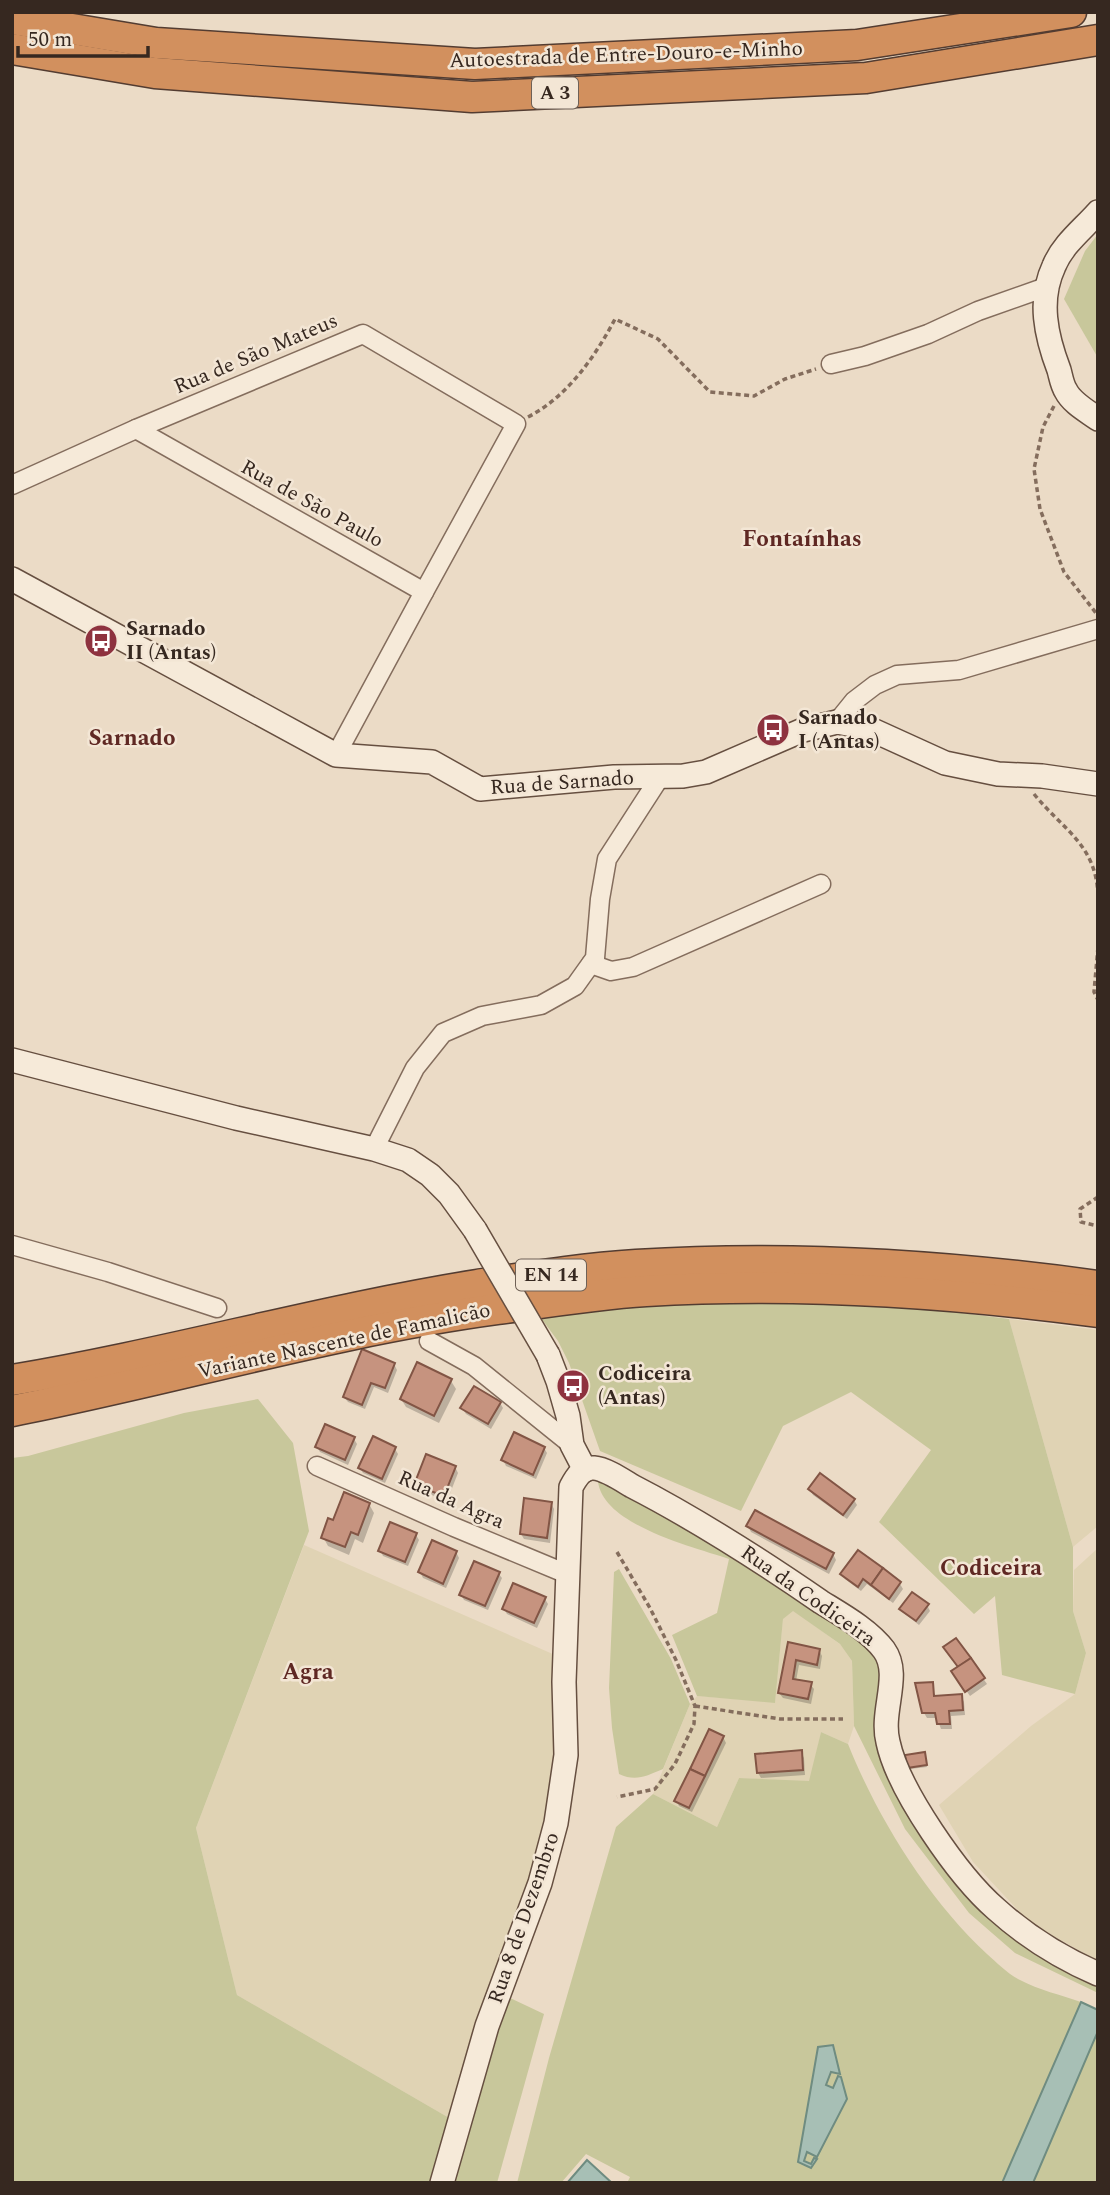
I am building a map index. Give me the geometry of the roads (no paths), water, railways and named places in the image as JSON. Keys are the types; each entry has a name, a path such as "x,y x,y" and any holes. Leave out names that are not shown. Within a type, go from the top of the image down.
{"highway":[{"name":"Autoestrada de Entre-Douro-e-Minho","path":"12,19 156,43 475,64 857,45 1071,12"},
{"name":"Autoestrada de Entre-Douro-e-Minho","path":"12,49 156,73 472,97 866,78 1098,40"},
{"name":"Variante Nascente de Famalicão","path":"12,1380 475,1285 634,1265 836,1262 1006,1273 1098,1286"},
{"name":"Variante Nascente de Famalicão","path":"12,1411 386,1328 498,1309 644,1291 838,1289 1012,1301 1098,1312"}],"street":[{"path":"1098,212 1067,244 1054,265 1046,288 1045,312 1047,336 1066,391 1098,419"},
{"path":"831,364 865,356 928,334 978,311 1046,288"},
{"name":"Rua de São Mateus","path":"136,429 362,334 516,424 424,592"},
{"path":"12,485 136,429"},
{"name":"Rua de São Paulo","path":"136,429 424,592"},
{"name":"Rua de Sarnado","path":"14,588 336,755 432,762 480,789 614,777 683,776 706,772 803,730 837,722"},
{"path":"336,755 424,592"},
{"path":"1098,629 959,670 897,675 875,685 854,701 837,722 868,728 944,763 998,774 1098,785"},
{"path":"374,1149 415,1068 443,1033 482,1016 541,1005 575,986 596,958 600,899 607,859 660,777"},
{"path":"591,964 611,971 633,967 821,884"},
{"path":"12,1060 236,1118 374,1149 408,1160 430,1175 449,1194 475,1230 548,1355 568,1416 572,1445 585,1470"},
{"path":"12,1245 108,1272 217,1308"},
{"path":"429,1341 474,1366 572,1445"},
{"name":"Rua da Agra","path":"317,1466 567,1574"},
{"name":"Rua da Codiceira","path":"585,1470 594,1468 612,1475 668,1504 772,1568 871,1637 884,1650 891,1664 892,1683 885,1721 887,1741 896,1770 923,1818 955,1863 994,1908 1058,1955 1098,1974"},
{"name":"Rua 8 de Dezembro","path":"442,2183 486,2026 540,1883 556,1823 566,1755 564,1682 571,1487 577,1476 585,1470"}],"place":[{"name":"Sarnado II (Antas)","path":"101,641"},
{"name":"Sarnado I (Antas)","path":"773,730"},
{"name":"Codiceira (Antas)","path":"573,1386"}],"district":[{"name":"Fontaínhas","path":"802,539"},
{"name":"Sarnado","path":"132,738"},
{"name":"Codiceira","path":"991,1568"},
{"name":"Agra","path":"308,1672"}]}
